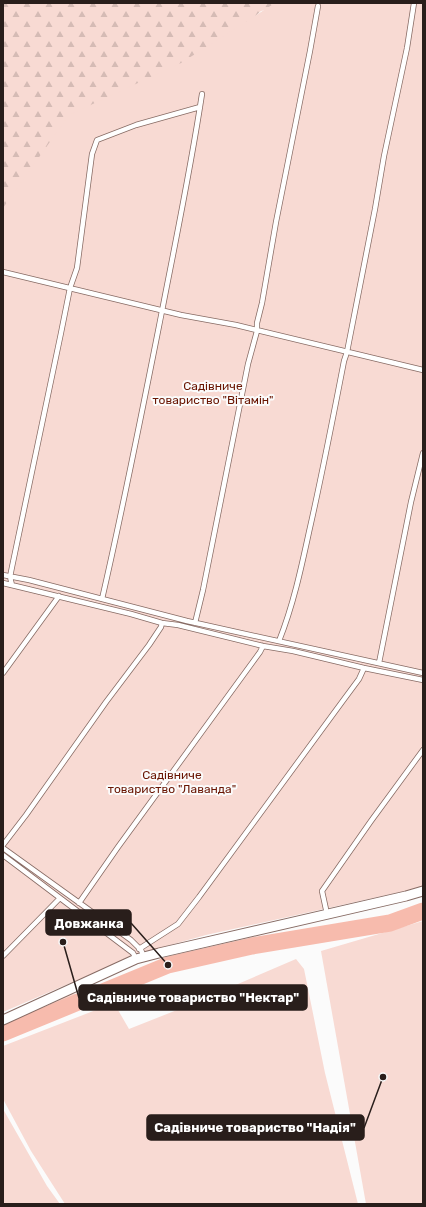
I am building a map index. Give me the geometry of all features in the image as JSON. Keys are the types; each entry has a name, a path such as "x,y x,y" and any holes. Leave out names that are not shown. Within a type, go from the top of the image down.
{"street":[{"path":"3,1020 140,955 327,914 423,891"}],"lane":[{"path":"278,641 300,574 319,492 375,209 384,156 407,48 414,3"},
{"path":"195,623 203,590 248,364 257,331 257,323 318,6"},
{"path":"102,599 140,423 178,235 202,94"},
{"path":"12,585 10,576 70,288 77,268 92,154 96,140 136,125 200,107"},
{"path":"3,272 423,370"},
{"path":"379,663 411,502 423,453"},
{"path":"3,575 29,580 195,623 423,673"},
{"path":"3,583 132,614 162,623 178,625 263,646 293,651 423,680"},
{"path":"3,673 59,596"},
{"path":"140,955 131,940 79,904 3,846 106,702 149,645 162,623"},
{"path":"79,904 118,847 263,646"},
{"path":"140,955 178,924 359,679 364,668"},
{"path":"327,914 322,891 423,750"},
{"path":"3,855 133,953 140,955"},
{"path":"3,956 60,898"}],"green space":[{"path":"3,3 296,3 261,11 212,54 3,223"},
{"name":"Садівниче товариство \"Вітамін\"","path":"275,3 423,3 423,887 206,935 138,954 3,1012 3,208 69,115 181,63"},
{"path":"423,921 423,1204 366,1204 321,951"},
{"path":"296,959 304,969 325,1073 358,1204 65,1204 31,1151 3,1099 3,1046 114,1003 129,1029"},
{"path":"65,994 84,994 92,999 81,1008 55,1017 48,1016 49,1007 52,1001"},
{"path":"36,1009 45,1013 44,1019 30,1028 21,1029 14,1036 3,1041 3,1025 25,1016 29,1017"},
{"path":"3,1109 47,1186 60,1204 3,1204"}],"waterway":[{"path":"3,1033 168,965 252,946 390,923 423,911"}],"place":[{"name":"Садівниче товариство \"Нектар\"","path":"63,942"},
{"name":"Довжанка","path":"168,965"},
{"name":"Садівниче товариство \"Надія\"","path":"383,1077"}],"park label":[{"name":"Садівниче товариство \"Лаванда\"","path":"172,782"}]}
